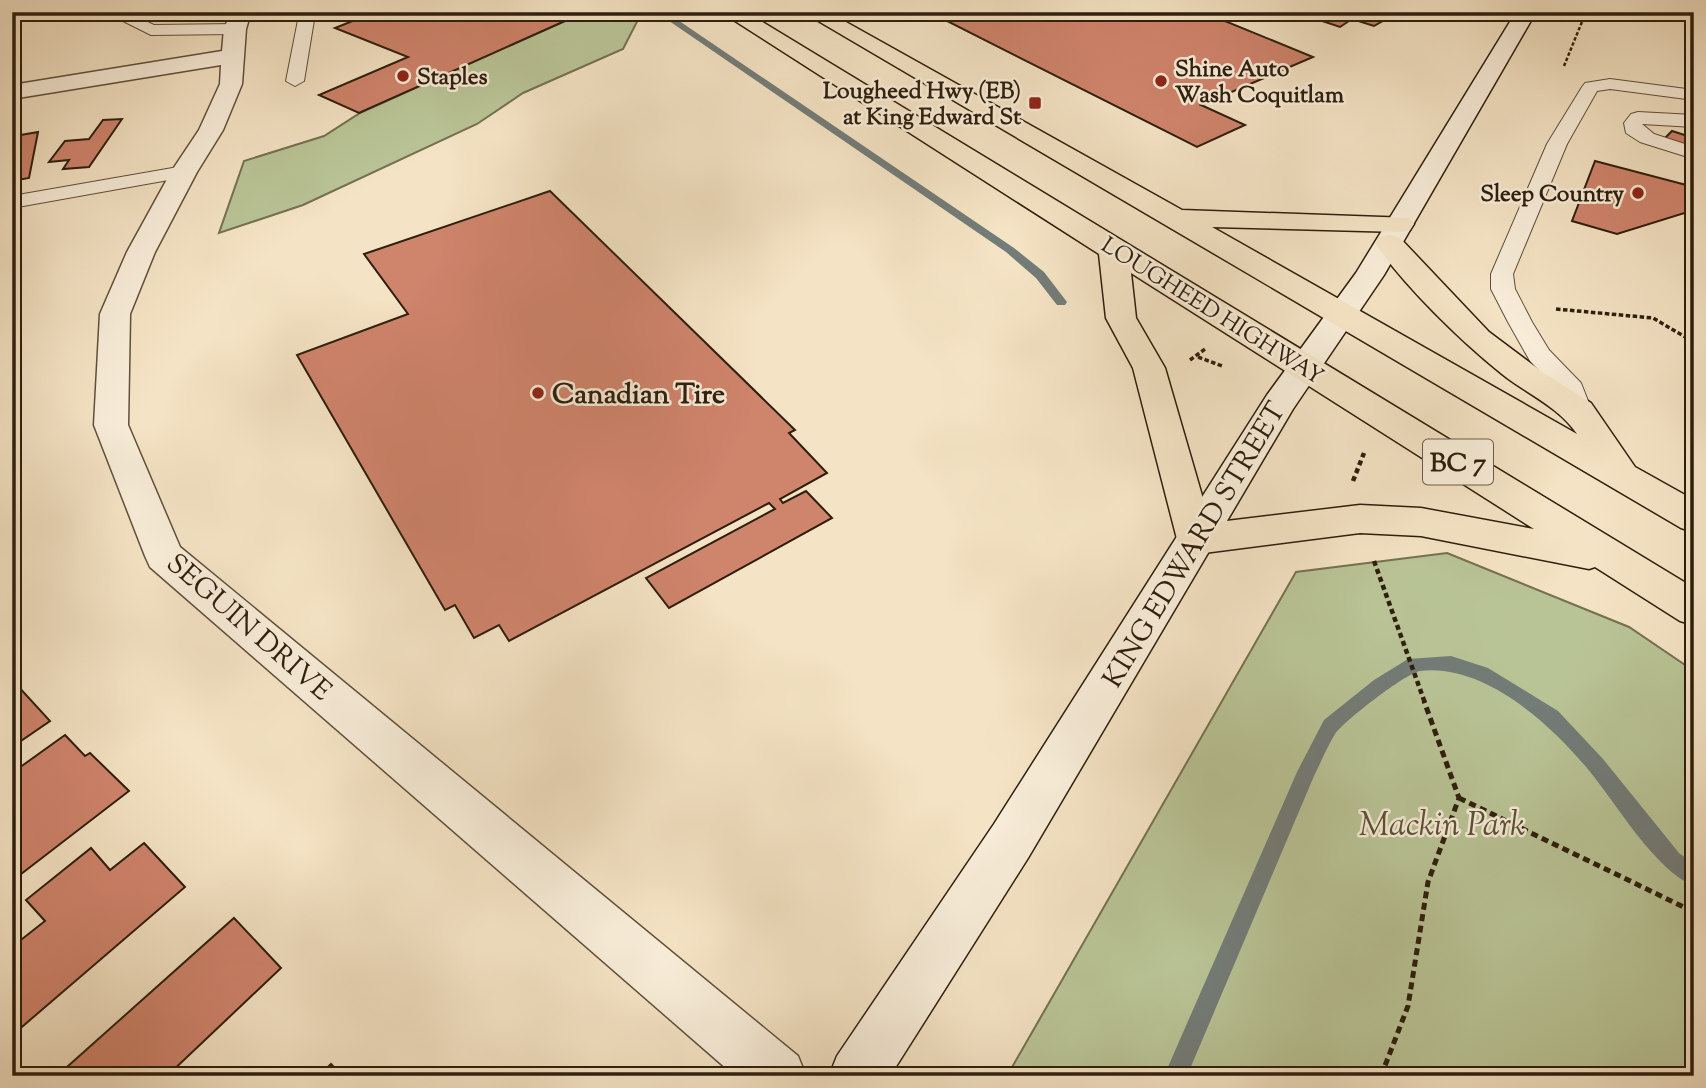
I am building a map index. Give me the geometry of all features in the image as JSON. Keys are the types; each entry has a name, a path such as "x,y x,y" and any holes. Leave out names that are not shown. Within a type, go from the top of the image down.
{"main road":[{"name":"LOUGHEED HIGHWAY","path":"731,12 1694,609"},
{"name":"BC 7","path":"813,12 1694,517"},
{"path":"1176,218 1394,233 1478,339 1529,379 1579,411 1624,477"},
{"path":"1113,249 1121,318 1149,368 1196,539 1360,519 1421,522 1612,559"}],"street":[{"name":"KING EDWARD STREET","path":"857,1076 1011,841 1303,366 1394,233 1526,12"},
{"name":"SEGUIN DRIVE","path":"238,21 232,79 226,96 211,130 184,172 141,252 115,314 111,425 164,556 778,1076"},
{"path":"12,92 233,57"}],"lane":[{"path":"113,12 151,30 238,21"},
{"path":"295,80 306,20"},
{"path":"1579,411 1572,389 1539,355 1503,289 1505,261 1557,144 1591,87 1609,84 1694,95"},
{"path":"1694,121 1638,118 1633,123 1633,129 1647,138 1694,153"},
{"path":"12,202 184,172"}],"path":[{"path":"1558,309 1653,318 1692,341"},
{"path":"1198,358 1222,366"},
{"path":"1353,488 1353,479 1370,443"},
{"path":"1355,452 1362,457"},
{"path":"1370,550 1459,798 1428,882 1408,1006 1381,1076"},
{"path":"1459,798 1694,912"}],"green space":[{"path":"585,12 641,14 623,49 523,93 477,124 303,205 219,233 244,161 324,136 360,113"},
{"name":"Mackin Park","path":"1447,553 1629,627 1694,671 1694,1076 1007,1076 1296,572"}],"building":[{"name":"Staples","path":"375,12 585,12 359,113 319,95 408,57 335,28"},
{"name":"Shine Auto Wash Coquitlam","path":"964,12 1203,12 1313,57 1201,105 1245,125 1197,147 943,19"},
{"path":"1295,12 1395,14 1374,26 1352,19 1340,27"},
{"path":"122,119 89,167 63,169 69,160 49,162 65,141 89,139 103,120"},
{"path":"1672,131 1694,138 1694,152 1662,141"},
{"path":"38,132 29,178 12,181 12,141 15,136"},
{"name":"Sleep Country","path":"1595,161 1694,187 1691,211 1617,234 1572,221"},
{"name":"Canadian Tire","path":"550,191 795,430 789,433 827,473 780,499 783,503 806,491 832,518 669,608 646,578 775,509 769,503 509,641 499,625 474,638 455,605 445,610 297,355 408,314 364,254"},
{"path":"16,684 50,721 12,747 12,686"},
{"path":"65,735 85,756 90,753 129,791 12,881 12,773"},
{"path":"144,843 185,887 16,1032 12,1027 12,947 45,921 26,900 91,848 110,870"},
{"path":"234,918 281,968 167,1076 73,1076 67,1067"},
{"path":"331,1064 342,1076 319,1076"}],"waterway":[{"path":"660,12 1010,250 1040,275 1061,302"},
{"path":"1175,1076 1306,772 1330,726 1380,685 1414,664 1451,663 1482,673 1552,717 1596,765 1672,860 1694,876"}],"place":[{"name":"Staples","path":"403,76"},
{"name":"Shine Auto Wash Coquitlam","path":"1161,81"},
{"name":"Lougheed Hwy (EB) at King Edward St","path":"1035,103"},
{"name":"Sleep Country","path":"1638,193"},
{"name":"Canadian Tire","path":"538,393"}]}
